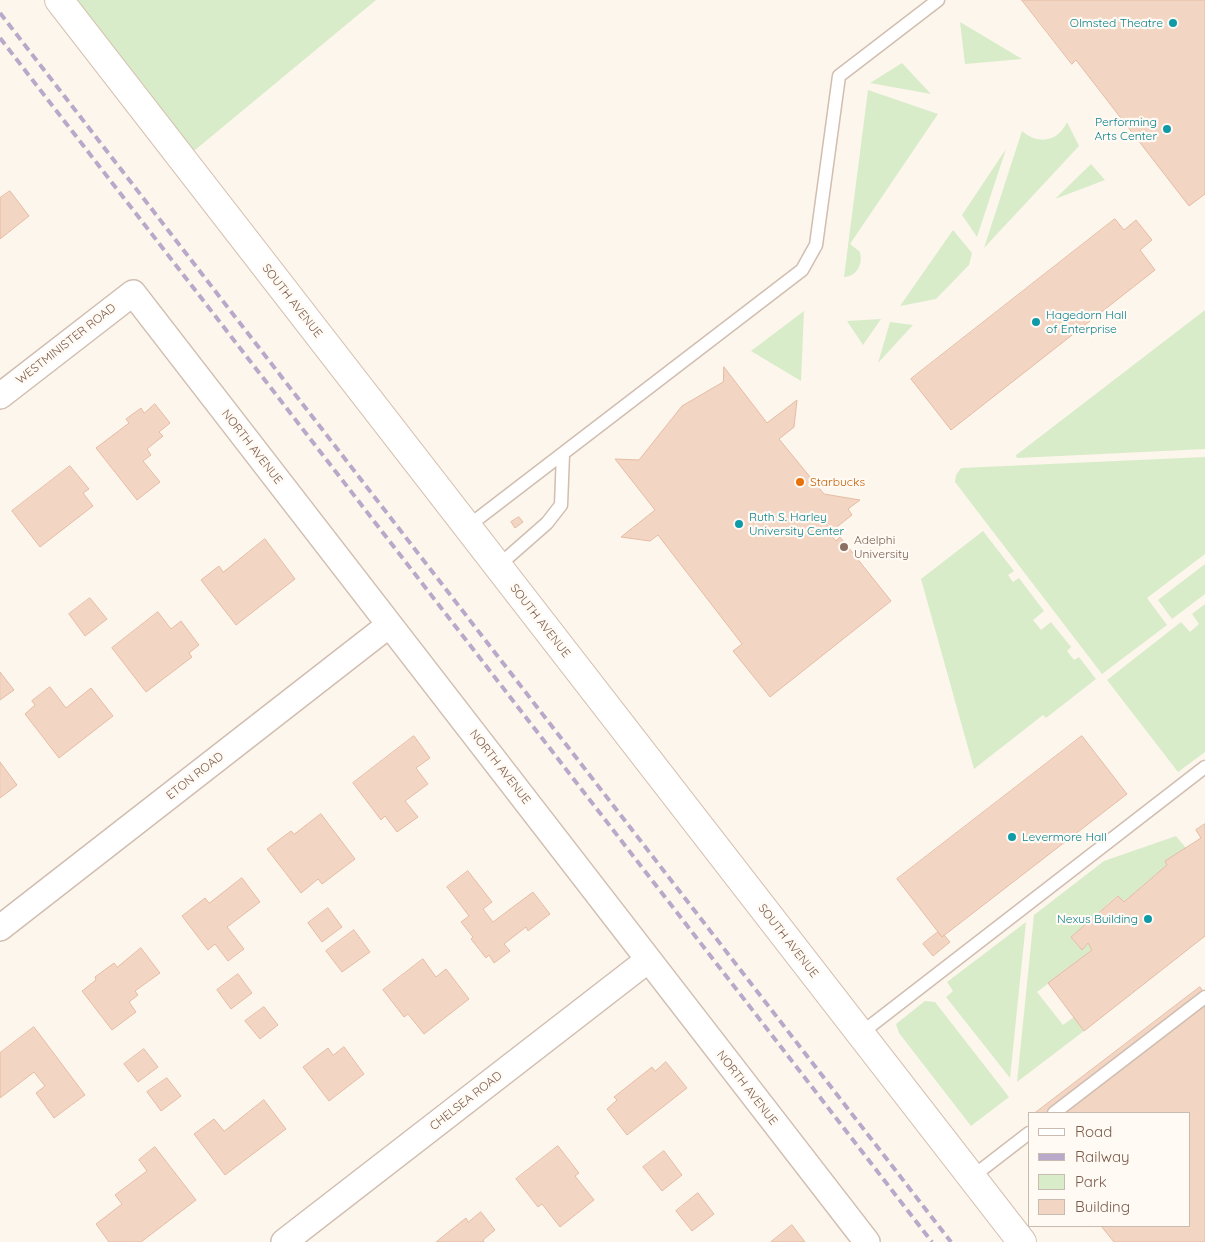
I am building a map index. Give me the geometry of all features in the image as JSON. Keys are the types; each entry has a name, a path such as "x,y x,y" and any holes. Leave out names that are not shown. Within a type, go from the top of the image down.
{"street":[{"name":"SOUTH AVENUE","path":"59,0 1022,1242"},
{"name":"WESTMINISTER ROAD","path":"0,396 133,293"},
{"name":"NORTH AVENUE","path":"133,293 867,1242"},
{"name":"ETON ROAD","path":"0,928 389,625"},
{"name":"CHELSEA ROAD","path":"284,1242 648,960"}],"lane":[{"path":"467,527 802,270 816,245 839,76 938,0"},
{"path":"498,566 548,522 561,505 563,454"},
{"path":"860,1034 1205,766"},
{"path":"1055,1112 1205,997"},
{"path":"972,1178 1028,1134"}],"green space":[{"path":"62,0 376,0 183,160"},
{"path":"960,22 1022,59 965,64"},
{"path":"902,63 931,94 870,83"},
{"path":"868,90 938,114 850,244 860,252 861,261 856,272 844,277"},
{"path":"1067,122 1079,146 984,248 1022,131 1041,140 1047,139 1058,134"},
{"path":"1006,149 977,237 962,215"},
{"path":"1091,164 1105,180 1055,199"},
{"path":"953,230 972,253 969,265 936,299 900,306"},
{"path":"1205,310 1205,449 1018,458 1015,456"},
{"path":"804,311 801,381 751,351"},
{"path":"881,319 863,345 847,321"},
{"path":"890,322 913,325 878,363"},
{"path":"1205,457 1205,554 1147,598 1167,625 1102,674 955,482 956,475 961,468"},
{"path":"983,531 1014,571 1008,575 1013,582 1019,578 1044,611 1033,620 1041,630 1051,622 1071,647 1067,651 1074,660 1079,657 1096,679 1046,718 1043,715 974,769 921,579"},
{"path":"1205,564 1205,594 1172,619 1158,600"},
{"path":"1205,604 1205,752 1178,772 1107,680 1181,622 1190,632 1199,624 1192,614"},
{"path":"1176,836 1186,848 1166,861 1167,865 1124,902 1117,896 1071,937 1082,949 1088,943 1092,950 1037,992 1063,1025 1074,1017 1084,1031 1017,1082 1034,915 1104,861"},
{"path":"1026,922 1010,1078 946,997 953,991 947,982"},
{"path":"925,1001 935,1002 1009,1097 971,1126 899,1033 896,1024"}],"building":[{"name":"Performing Arts Center","path":"1022,0 1205,0 1205,194 1189,206 1076,60 1072,64"},
{"path":"10,191 29,216 0,239 0,198"},
{"name":"Hagedorn Hall of Enterprise","path":"1115,219 1124,230 1136,220 1152,240 1140,250 1155,270 951,430 911,379"},
{"name":"Ruth S. Harley University Center","path":"724,367 767,423 797,400 794,427 779,439 824,494 860,500 848,509 852,515 829,533 836,541 840,537 891,601 770,697 733,651 742,644 658,535 650,541 621,537 655,510 615,459 639,460 682,406 723,382"},
{"path":"155,404 170,423 159,432 163,436 147,449 151,455 143,461 160,482 137,500 96,448 129,423 126,419 141,408 144,413"},
{"path":"70,466 89,489 83,493 93,506 40,547 12,511"},
{"path":"519,517 523,522 515,528 511,522"},
{"path":"265,539 295,579 236,625 201,580 219,566 223,572"},
{"path":"90,598 107,619 85,636 69,614"},
{"path":"158,612 171,629 181,621 199,645 189,653 192,657 146,692 112,648"},
{"path":"0,672 14,690 0,700"},
{"path":"50,687 66,708 91,688 113,716 59,758 25,714 35,705 32,701"},
{"path":"414,736 430,758 416,768 428,784 405,801 418,817 397,832 385,816 381,820 353,783"},
{"name":"Levermore Hall","path":"1082,736 1127,794 942,937 897,879"},
{"path":"0,762 17,785 0,798"},
{"path":"321,814 355,859 322,884 318,879 301,893 267,849 291,831 294,834"},
{"name":"Nexus Building","path":"1205,824 1205,936 1084,1031 1048,983 1092,950 1088,943 1082,950 1071,937 1118,896 1124,902 1167,865 1165,861 1201,838 1196,830"},
{"path":"468,871 492,902 483,909 493,922 533,892 550,914 528,931 526,927 504,944 510,951 494,963 489,955 486,958 471,939 473,937 461,922 469,916 447,887"},
{"path":"242,878 260,902 227,927 244,949 228,961 215,944 208,950 182,916 205,898 209,903"},
{"path":"328,908 342,927 322,942 308,923"},
{"path":"354,930 370,952 342,972 326,951"},
{"path":"938,932 942,937 944,935 950,942 933,956 923,944"},
{"path":"141,948 160,973 135,991 138,995 129,1002 136,1012 112,1030 82,991 96,980 95,977 114,963 117,967"},
{"path":"423,959 436,977 446,969 469,999 424,1034 408,1014 404,1017 383,990"},
{"path":"238,974 252,993 231,1009 217,990"},
{"path":"1200,987 1205,994 1205,1242 1114,1242 1102,1227 1190,1227 1190,1112 1036,1112"},
{"path":"264,1007 278,1025 260,1039 245,1021"},
{"path":"34,1027 85,1095 54,1118 36,1093 45,1086 34,1072 0,1098 0,1053"},
{"path":"344,1047 364,1074 329,1101 303,1067 328,1048 333,1055"},
{"path":"144,1049 158,1067 138,1082 124,1064"},
{"path":"666,1062 687,1088 627,1135 607,1109 617,1100 614,1097 652,1067 655,1071"},
{"path":"167,1078 181,1096 161,1111 147,1092"},
{"path":"264,1100 286,1129 225,1175 194,1134 214,1119 224,1131"},
{"path":"558,1146 579,1173 575,1176 594,1200 560,1227 542,1204 538,1207 516,1179"},
{"path":"155,1147 196,1200 141,1242 109,1242 96,1224 122,1204 115,1195 147,1171 139,1160"},
{"path":"664,1151 682,1175 662,1191 643,1167"},
{"path":"698,1193 714,1214 692,1231 676,1211"},
{"path":"481,1212 495,1230 483,1240 484,1242 436,1242 466,1218 468,1222"},
{"path":"792,1225 805,1242 771,1242"}],"railway":[{"path":"0,13 951,1242"},
{"path":"0,38 932,1242"}],"place":[{"name":"Olmsted Theatre","path":"1173,23"},
{"name":"Performing Arts Center","path":"1167,129"},
{"name":"Hagedorn Hall of Enterprise","path":"1036,322"},
{"name":"Starbucks","path":"800,482"},
{"name":"Ruth S. Harley University Center","path":"739,524"},
{"name":"Adelphi University","path":"844,547"},
{"name":"Levermore Hall","path":"1012,837"},
{"name":"Nexus Building","path":"1148,919"}]}
